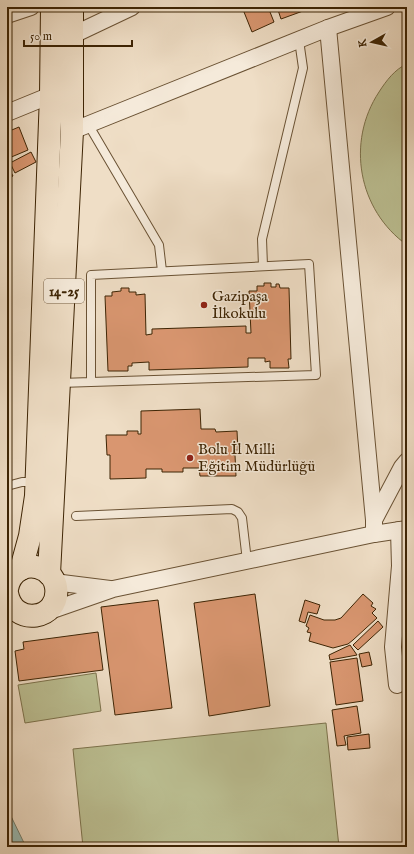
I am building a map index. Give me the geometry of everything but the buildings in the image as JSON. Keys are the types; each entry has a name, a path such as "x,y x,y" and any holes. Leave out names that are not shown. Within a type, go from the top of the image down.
{"main road":[{"name":"14-25","path":"7,588 12,575 21,568 30,536 36,496 51,95 52,7"},
{"name":"14-25","path":"44,613 50,608 56,593 52,578 59,383 80,128 72,35 72,7"},
{"path":"21,568 34,566 39,567 52,578"},
{"path":"7,593 13,615 31,616 44,613"}],"street":[{"path":"7,15 31,7"},
{"path":"72,35 132,7"},
{"path":"80,128 328,28 387,7"},
{"path":"328,28 374,527"},
{"path":"7,114 51,95"},
{"path":"374,527 402,467 407,461"},
{"path":"44,613 113,589 247,561 374,527 403,529 393,647 397,685"},
{"path":"52,578 113,589"}],"lane":[{"path":"263,266 262,239 303,68 299,40"},
{"path":"80,128 159,245 162,271"},
{"path":"59,383 316,375 309,264 91,275 91,382"},
{"path":"7,486 22,482 36,482"},
{"path":"76,516 235,510 241,515 242,518 247,561"}],"green space":[{"path":"407,64 407,245 390,230 377,213 368,194 362,174 360,153 363,132 369,111 379,92 395,72"},
{"path":"96,673 101,711 25,723 18,685"},
{"path":"326,723 339,847 83,847 73,749"}],"water":[{"path":"7,808 26,847 7,847"}],"place":[{"name":"Gazipaşa İlkokulu","path":"204,305"},
{"name":"Bolu İl Milli Eğitim Müdürlüğü","path":"190,458"}]}
